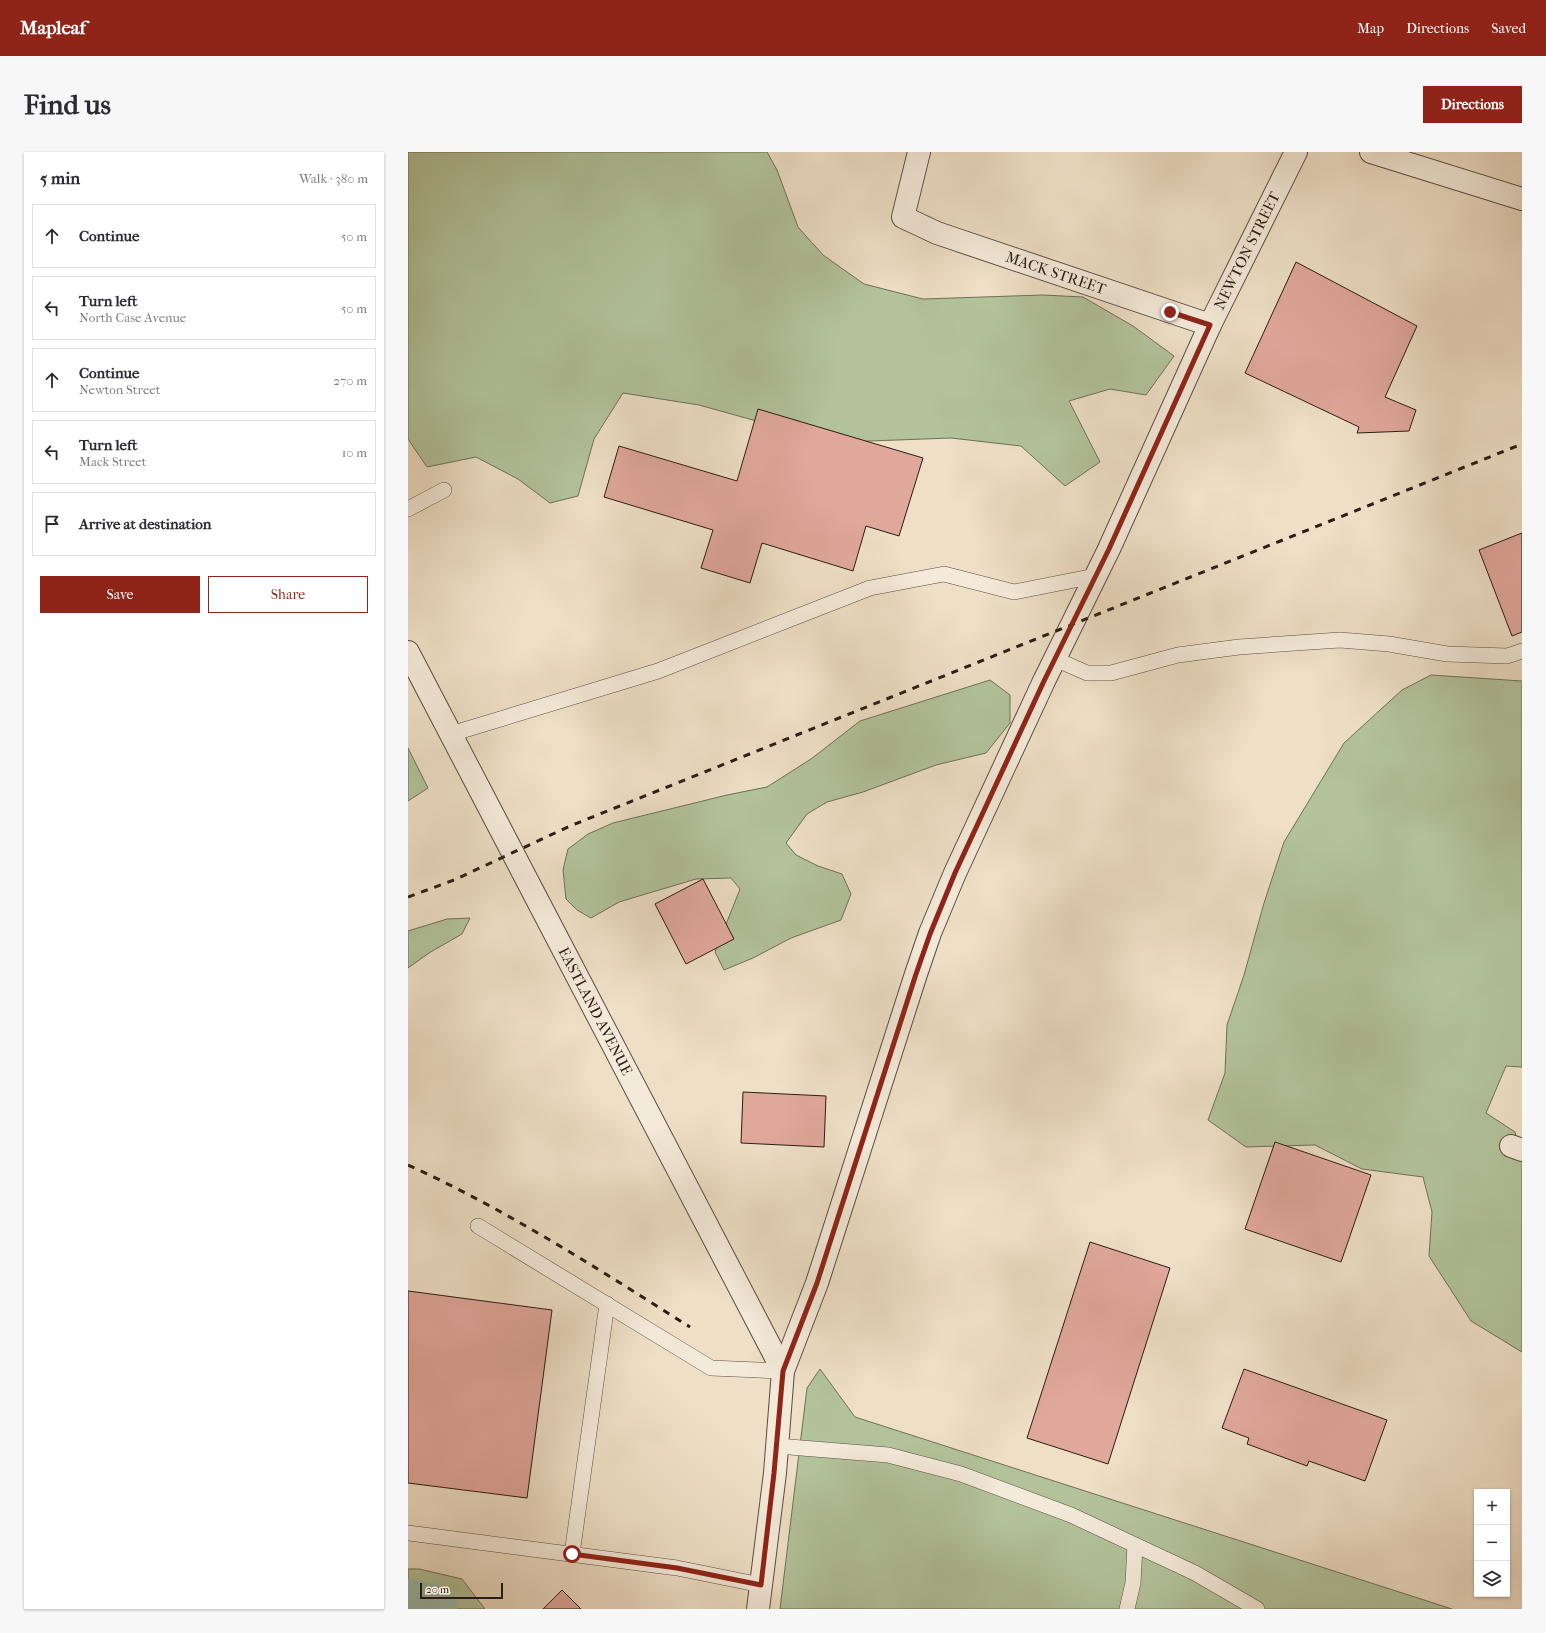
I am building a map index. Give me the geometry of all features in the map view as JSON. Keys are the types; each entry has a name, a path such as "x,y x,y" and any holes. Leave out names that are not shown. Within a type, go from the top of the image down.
{"street":[{"name":"MACK STREET","path":"919,152 904,217 937,233 1210,325"},
{"name":"NEWTON STREET","path":"758,1609 783,1371 817,1283 930,934 955,873 1095,576 1210,325 1296,152"},
{"path":"1371,152 1522,199"},
{"name":"EASTLAND AVENUE","path":"408,652 609,1040 783,1371"}],"lane":[{"path":"408,508 444,490"},
{"path":"451,734 658,671 870,588 944,574 992,585 1014,592 1095,576"},
{"path":"1055,659 1087,673 1111,673 1178,655 1239,646 1340,640 1389,644 1447,654 1507,656 1522,651"},
{"path":"478,1226 711,1368 783,1371"},
{"path":"572,1554 607,1304"},
{"path":"776,1446 888,1455 961,1474 1071,1515 1195,1573 1257,1609"},
{"path":"408,1533 677,1568 761,1585"},
{"path":"1127,1609 1133,1583 1135,1545"}],"green space":[{"path":"408,152 767,152 777,170 798,227 823,255 864,284 923,299 1043,295 1083,297 1133,326 1174,356 1146,395 1110,389 1069,401 1100,462 1065,486 1021,446 951,438 816,443 760,422 699,405 623,393 594,439 578,496 550,503 518,479 476,457 427,467 408,439"},
{"path":"1431,675 1522,681 1522,1067 1506,1066 1486,1113 1515,1132 1522,1154 1522,1352 1471,1321 1429,1256 1432,1212 1423,1177 1362,1169 1315,1145 1246,1147 1208,1120 1225,1073 1227,1025 1244,975 1264,903 1284,842 1344,743 1402,690"},
{"path":"990,680 1010,695 1010,723 986,753 936,765 863,792 827,802 807,814 786,843 796,855 818,866 842,874 851,894 841,920 791,938 753,958 724,970 715,952 740,889 731,878 696,879 619,902 591,918 577,910 566,899 563,870 568,849 588,834 613,823 727,795 767,787 811,759 860,721"},
{"path":"408,748 428,788 408,801"},
{"path":"470,918 462,934 429,953 408,968 408,931 447,919"},
{"path":"820,1369 855,1417 1452,1609 780,1609 807,1388"},
{"path":"408,1569 419,1569 462,1579 485,1609 408,1609"}],"building":[{"path":"1296,262 1417,326 1385,397 1416,410 1409,431 1357,433 1359,427 1245,373"},
{"path":"758,409 923,458 899,536 866,526 853,571 762,543 750,583 701,568 713,530 604,497 619,446 737,481"},
{"path":"1522,533 1522,632 1512,636 1479,550"},
{"path":"703,879 734,939 686,964 655,904"},
{"path":"743,1092 826,1096 824,1147 741,1143"},
{"path":"1275,1142 1371,1175 1341,1262 1245,1229"},
{"path":"1090,1242 1170,1268 1108,1464 1027,1438"},
{"path":"408,1291 552,1310 527,1498 408,1483"},
{"path":"1244,1369 1387,1420 1365,1481 1309,1461 1307,1466 1247,1444 1249,1438 1222,1428"},
{"path":"562,1590 581,1609 543,1609"}],"waterway":[{"path":"408,1604 432,1609"}],"railway":[{"path":"408,897 454,880 570,826 1522,444"},
{"path":"408,1165 481,1201 552,1241 690,1327"}],"route":[{"path":"572,1554 677,1568 761,1585 774,1473 783,1371 817,1283 930,934 955,873 1044,681 1109,549 1210,325 1170,312"}]}
